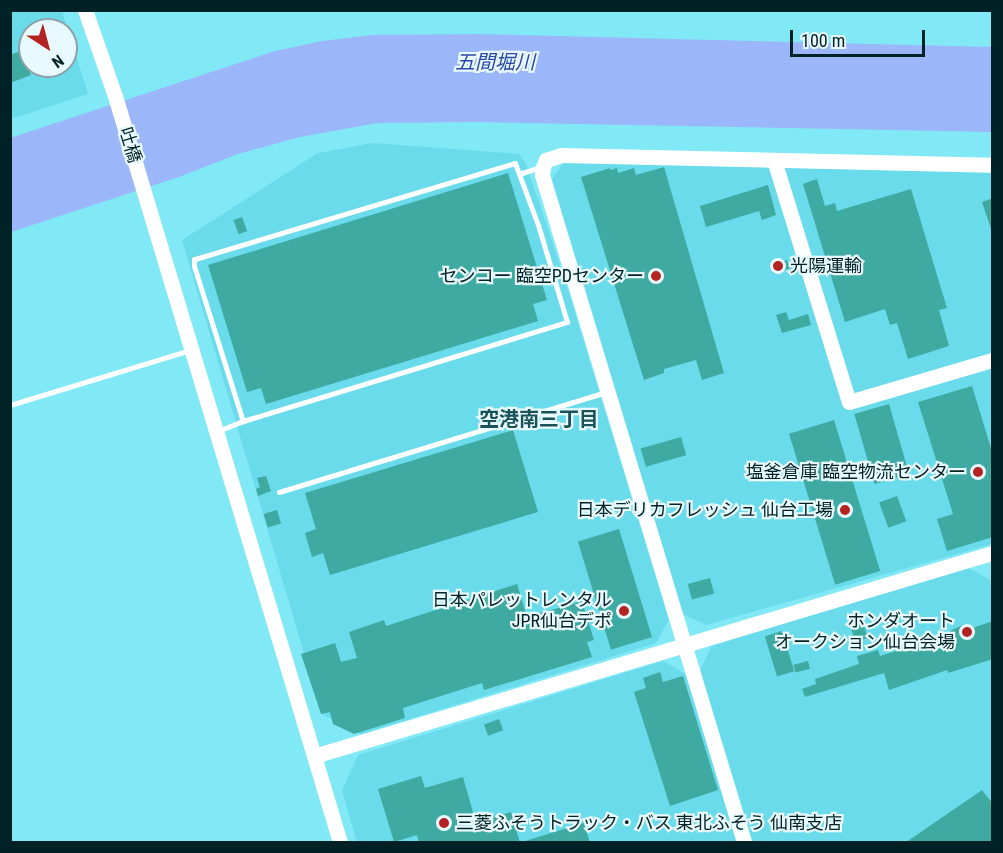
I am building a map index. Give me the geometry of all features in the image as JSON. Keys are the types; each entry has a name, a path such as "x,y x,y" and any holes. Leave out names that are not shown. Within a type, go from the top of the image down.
{"street":[{"name":"吐橋","path":"85,10 115,96 340,843"},
{"path":"744,843 542,175 543,167 546,160 561,155 993,165"},
{"path":"774,160 849,402 993,360"},
{"path":"314,756 993,553"}],"lane":[{"path":"243,421 194,266 194,259 515,163 538,225 567,322"},
{"path":"519,174 543,167"},
{"path":"216,432 243,421 585,316"},
{"path":"10,405 191,350"},
{"path":"279,492 608,392"}],"shaded area":[{"path":"10,11 62,11 64,18 18,18 18,78 78,78 78,62 88,94 11,119"},
{"path":"373,143 519,154 526,164 563,274 669,620 656,643 361,734 322,714 182,240 318,153"},
{"path":"564,162 992,173 992,544 706,625 683,614 552,179"},
{"path":"967,567 992,581 992,842 753,842 700,670 712,646"},
{"path":"663,661 687,675 737,842 357,842 342,791 358,755"}],"water":[{"name":"五間堀川","path":"477,34 992,47 992,132 474,122 378,123 300,137 238,154 179,177 11,232 10,138 275,51 322,41 372,35"}],"building":[{"path":"18,52 18,78 23,78 10,83 10,55"},
{"path":"664,167 724,373 702,380 696,360 664,369 664,373 644,380 581,177 610,168 610,170 617,168 618,173 634,168 636,175"},
{"path":"508,173 547,300 533,304 538,321 266,404 261,388 247,392 208,265"},
{"path":"817,179 825,206 835,203 837,211 911,189 947,308 939,310 949,346 908,359 897,323 890,325 885,309 845,322 803,184"},
{"path":"768,185 776,215 762,220 759,211 706,227 700,206"},
{"path":"993,198 993,229 991,229 982,202"},
{"path":"242,217 247,231 239,234 234,220"},
{"path":"787,260 790,269 774,274 771,265"},
{"path":"786,312 789,320 808,314 811,325 782,333 776,315"},
{"path":"972,386 993,455 993,537 947,551 937,519 953,514 918,402"},
{"path":"889,404 909,474 875,484 854,414"},
{"path":"834,420 880,571 835,585 789,434"},
{"path":"513,430 538,512 330,575 323,553 312,557 305,533 316,529 305,493"},
{"path":"681,437 686,455 646,467 641,449"},
{"path":"266,476 271,491 258,496 256,489 260,487 257,478"},
{"path":"897,496 906,521 888,528 879,502"},
{"path":"277,510 281,523 268,527 264,514"},
{"path":"619,529 652,637 611,650 578,542"},
{"path":"710,578 714,593 692,599 688,584"},
{"path":"517,584 527,617 582,601 594,640 587,642 592,657 484,690 482,683 403,708 405,718 354,734 333,724 330,712 321,714 301,654 335,643 341,662 357,658 349,632 384,620 386,626"},
{"path":"861,618 868,638 856,642 849,622"},
{"path":"993,621 993,659 948,673 947,670 889,690 884,673 805,697 802,689 816,684 815,679 859,664 857,656 878,650 880,656 950,634 950,631 965,624 967,630"},
{"path":"782,631 794,671 777,676 765,636"},
{"path":"808,661 810,669 795,672 793,665"},
{"path":"660,672 663,682 683,676 718,790 670,806 634,692 646,688 643,678"},
{"path":"499,719 503,730 488,736 484,724"},
{"path":"421,776 425,788 463,777 476,823 511,812 520,843 419,843 417,835 394,842 378,789"},
{"path":"982,790 993,804 993,840 989,843 905,843"},
{"path":"584,823 590,843 525,843 525,841"}],"place":[{"name":"光陽運輸","path":"778,266"},
{"name":"センコー 臨空PDセンター","path":"656,276"},
{"name":"塩釜倉庫 臨空物流センター","path":"978,472"},
{"name":"日本デリカフレッシュ 仙台工場","path":"845,510"},
{"name":"日本パレットレンタル JPR仙台デポ","path":"624,611"},
{"name":"ホンダオート オークション仙台会場","path":"967,632"},
{"name":"三菱ふそうトラック・バス 東北ふそう 仙南支店","path":"444,823"}],"district":[{"name":"空港南三丁目","path":"539,419"}]}
